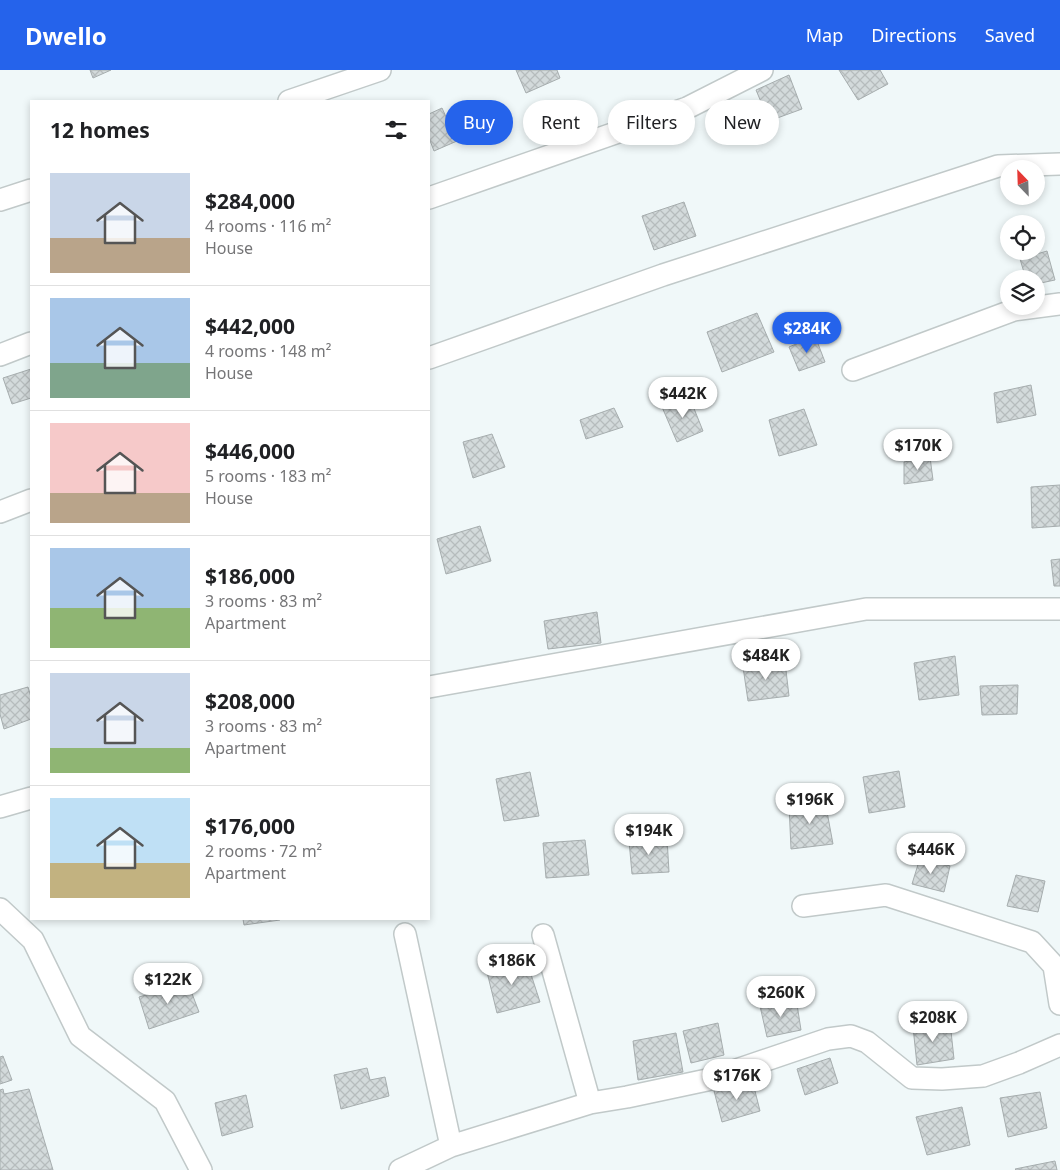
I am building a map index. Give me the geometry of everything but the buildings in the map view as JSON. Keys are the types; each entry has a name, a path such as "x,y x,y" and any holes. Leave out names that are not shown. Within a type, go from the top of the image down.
{"street":[{"path":"292,100 380,70"},
{"path":"430,198 687,108 762,70"},
{"path":"430,358 663,275 998,166 1060,164"},
{"path":"0,200 30,190"},
{"path":"853,370 1014,310 1060,304"},
{"path":"0,355 30,343"},
{"path":"0,512 30,500"},
{"path":"430,687 866,609 1060,609"},
{"path":"0,806 30,798"},
{"path":"802,906 886,895 1032,942 1054,966 1060,1004"},
{"path":"0,909 33,940 80,1036 165,1101 201,1170"},
{"path":"405,934 451,1146"},
{"path":"543,935 590,1103"},
{"path":"400,1170 451,1146 590,1103 707,1080 828,1039 851,1036 867,1042 912,1078 942,1079 983,1076 1060,1045"}]}
